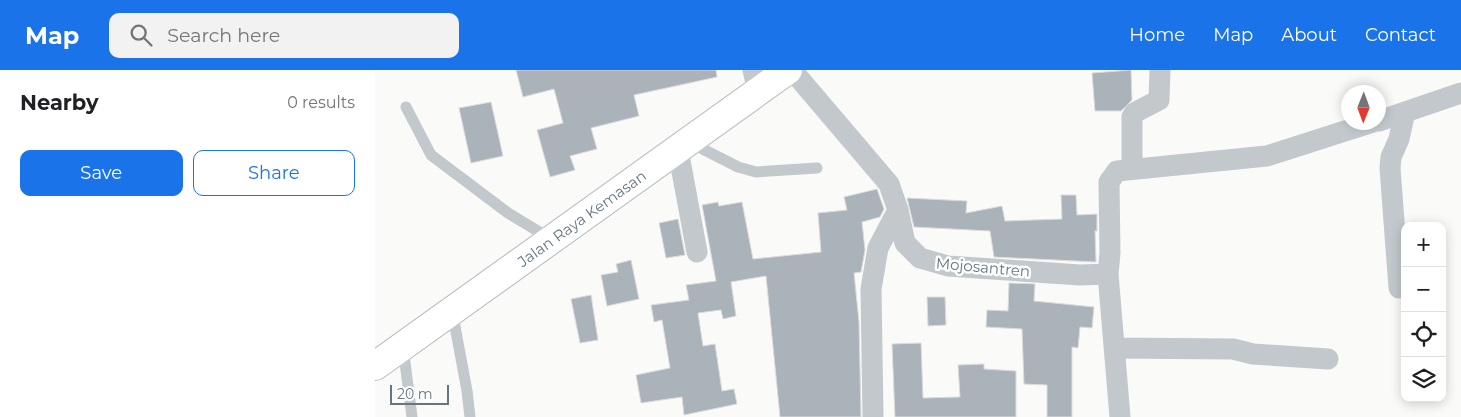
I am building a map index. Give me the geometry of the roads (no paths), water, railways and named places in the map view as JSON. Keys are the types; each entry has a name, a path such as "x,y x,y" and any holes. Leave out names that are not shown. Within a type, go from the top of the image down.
{"main road":[{"name":"Jalan Raya Kemasan","path":"377,360 402,345 684,146 756,80 788,70"}],"street":[{"name":"Mojosantren","path":"792,70 889,184 898,210 905,243 920,258 931,263 1080,275 1108,274"},
{"path":"1132,168 1130,121 1134,113 1159,100 1160,70"},
{"path":"1386,119 1461,93"},
{"path":"1399,288 1390,168 1391,157 1399,140 1405,112"},
{"path":"1120,417 1108,274 1110,252 1109,182 1117,171 1267,156 1348,130"},
{"path":"684,146 697,252"},
{"path":"873,416 871,289 878,248 898,210"},
{"path":"1114,348 1233,349 1253,354 1328,359"}],"lane":[{"path":"406,107 431,155 508,213 551,239"},
{"path":"684,146 756,172 817,168"},
{"path":"452,310 470,417"},
{"path":"402,345 412,417"}]}
